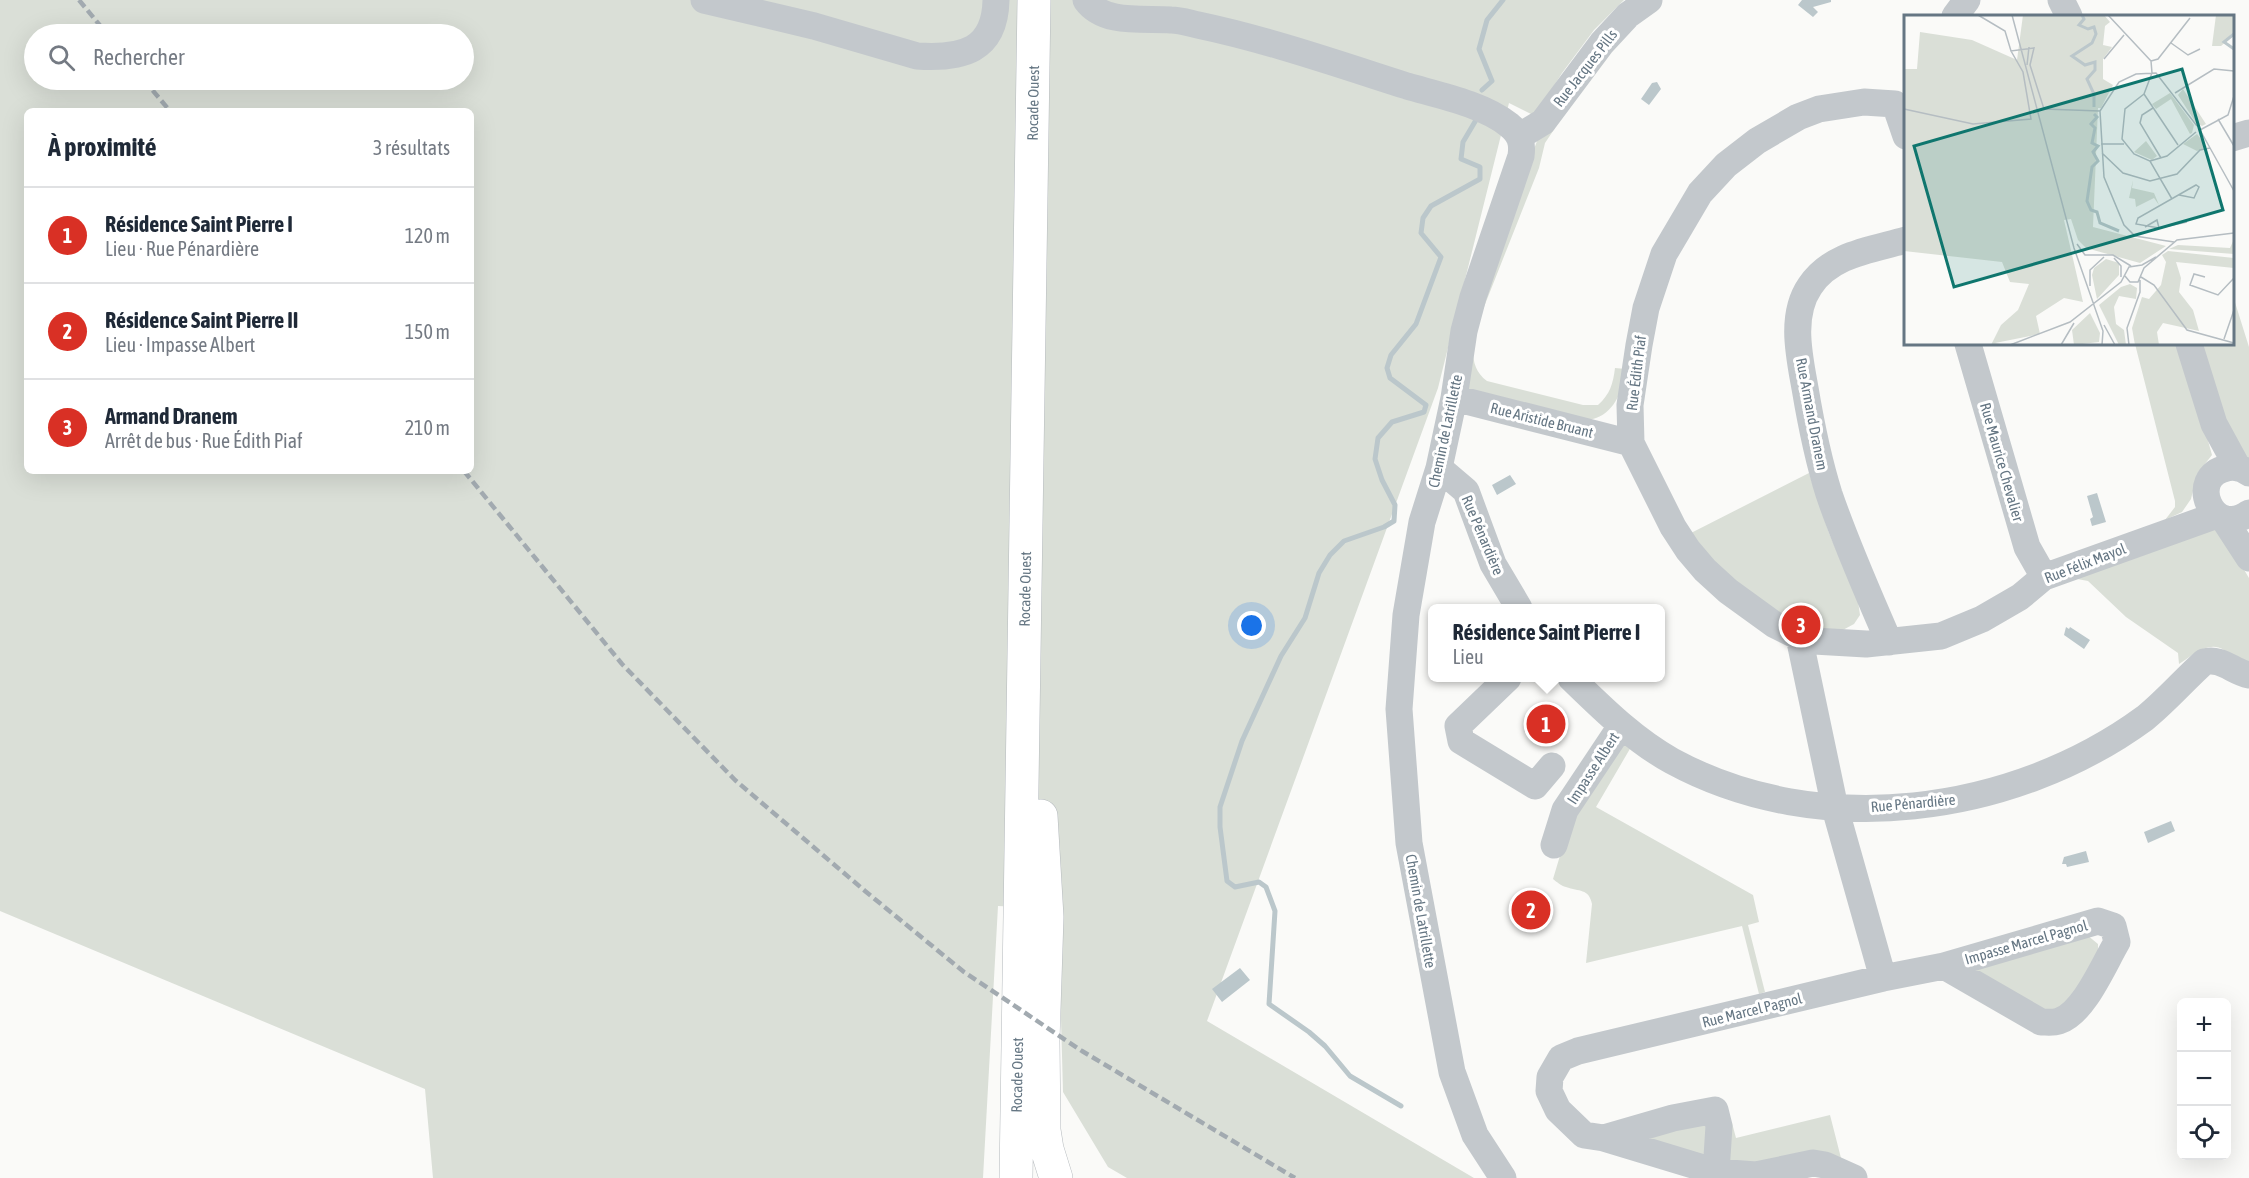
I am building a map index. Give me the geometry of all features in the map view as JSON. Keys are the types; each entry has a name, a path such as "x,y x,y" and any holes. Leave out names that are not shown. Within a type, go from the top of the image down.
{"main road":[{"name":"Rocade Ouest","path":"1016,1178 1034,0"},
{"path":"1034,50 1046,192 1039,641 1040,787 1047,917 1043,1116 1047,1149 1056,1178"}],"street":[{"path":"704,0 814,26 917,56 928,57 968,51 981,44 996,16 996,0"},
{"path":"1086,0 1100,13 1121,18 1174,20 1209,27 1342,65 1493,115 1509,125 1520,136"},
{"name":"Rue Jacques Pills","path":"1520,136 1543,122 1602,43 1628,15 1649,0"},
{"path":"1956,15 1967,0"},
{"path":"2061,0 2068,15"},
{"path":"1900,96 1904,128"},
{"name":"Rue Édith Piaf","path":"1798,636 1775,625 1755,611 1705,570 1673,527 1631,443 1630,405 1646,308 1664,254 1700,193 1714,176 1740,152 1777,128 1819,109 1900,96"},
{"path":"2234,137 2249,133"},
{"name":"Chemin de Latrillette","path":"1503,1178 1475,1135 1452,1072 1409,843 1399,709 1406,615 1422,522 1439,468 1454,398 1464,331 1521,156 1520,136"},
{"name":"Rue Armand Dranem","path":"1889,642 1843,533 1820,462 1801,367 1798,323 1804,296 1811,284 1830,265 1844,257 1904,240"},
{"name":"Rue Maurice Chevalier","path":"1968,345 2027,547 2044,577"},
{"path":"2190,345 2214,424 2225,490 2249,558"},
{"name":"Rue Aristide Bruant","path":"1454,398 1631,443"},
{"name":"Rue Pénardière","path":"1439,468 1466,491 1493,564 1516,604"},
{"name":"Rue Félix Mayol","path":"1798,636 1831,643 1889,642 1941,636 1982,619 2020,597 2044,577 2170,532 2225,490 2235,519 2249,513"},
{"path":"1798,636 1835,808 1883,978"},
{"name":"Rue Pénardière","path":"1575,682 1621,726 1670,760 1710,780 1797,803 1835,808 1896,807 1947,802 2007,789 2053,771 2096,749 2144,718 2204,662 2220,661 2249,675"},
{"path":"1504,682 1458,726 1461,741 1535,786 1551,766"},
{"name":"Impasse Albert","path":"1554,845 1565,810 1621,726"},
{"name":"Impasse Marcel Pagnol","path":"1883,978 1944,966 2098,921 2113,926 2117,942 2081,1005 2061,1020 2052,1022 2041,1022 1944,966"},
{"name":"Rue Marcel Pagnol","path":"1854,1178 1825,1164 1814,1163 1756,1175 1716,1172 1604,1138 1584,1135 1557,1110 1550,1091 1550,1077 1561,1059 1578,1051 1883,978"},
{"path":"1604,1138 1673,1118 1715,1110 1719,1126 1716,1172"}],"shaded area":[{"path":"0,0 1624,0 1594,30 1562,73 1535,116 1509,103 1438,388 1207,1021 1474,1178 1127,1178 1108,1167 1063,1092 1058,909 998,906 983,1178 433,1178 425,1089 0,911"},
{"path":"1802,0 1831,0 1831,2 1813,7 1818,12 1813,17 1798,5"},
{"path":"1657,82 1661,89 1649,105 1641,99 1652,83"},
{"path":"1555,128 1545,143 1539,168 1476,327 1473,356 1477,370 1487,381 1583,405 1598,405 1610,388 1615,368 1626,369 1623,384 1609,410 1603,415 1586,420 1553,416 1468,394 1465,347 1496,248 1539,136"},
{"path":"2234,299 2249,347 2249,460 2231,443 2202,345 2234,345"},
{"path":"2135,345 2181,345 2212,455 2197,474 2191,499 2182,512 2165,520 2175,507"},
{"path":"1809,473 1829,533 1858,601 1860,615 1854,624 1841,631 1828,633 1780,616 1727,578 1691,533"},
{"path":"1510,475 1516,484 1497,495 1492,485"},
{"path":"2097,493 2106,522 2092,526 2090,519 2093,517 2087,496"},
{"path":"2210,528 2221,531 2249,578 2249,665 2218,647 2200,650 2179,664 2178,653 2126,617 2088,581 2072,578"},
{"path":"2066,627 2069,629 2070,627 2090,640 2084,649 2064,635"},
{"path":"1621,742 1631,747 1596,807 1753,895 1759,922 1748,925 1765,992 1759,994 1742,926 1586,963 1591,899 1583,891 1559,884 1553,879 1568,829"},
{"path":"2171,821 2175,831 2148,843 2144,832"},
{"path":"2086,851 2089,862 2067,867 2066,864 2062,864 2064,857"},
{"path":"2087,935 2098,944 2098,955 2064,1009 2052,1015 1973,979 1976,967"},
{"path":"1240,968 1250,980 1222,1002 1212,989"},
{"path":"1830,1115 1841,1158 1769,1163 1724,1161 1732,1123 1736,1138"},
{"path":"1703,1121 1711,1125 1707,1156 1650,1139 1650,1132"}],"waterway":[{"path":"1482,90 1492,81 1479,49 1487,20 1503,0"},
{"path":"1401,1106 1350,1076 1325,1046 1269,1004 1275,911 1266,887 1259,882 1235,887 1227,881 1220,827 1220,807 1242,741 1281,656 1305,618 1319,573 1330,555 1344,541 1384,527 1394,521 1395,505 1382,480 1375,459 1378,438 1392,422 1424,412 1426,405 1390,378 1387,368 1391,355 1416,324 1441,257 1421,233 1423,218 1431,206 1480,179 1480,167 1461,159 1463,142 1476,120 1475,115"}],"railway":[{"path":"79,0 99,24"},
{"path":"152,90 167,108"},
{"path":"466,474 622,664 735,780 865,891 964,972 1082,1051 1295,1178"}],"place":[{"name":"Armand Dranem","path":"1801,625"},
{"name":"Résidence Saint Pierre I","path":"1546,724"},
{"name":"Résidence Saint Pierre II","path":"1531,910"}]}
